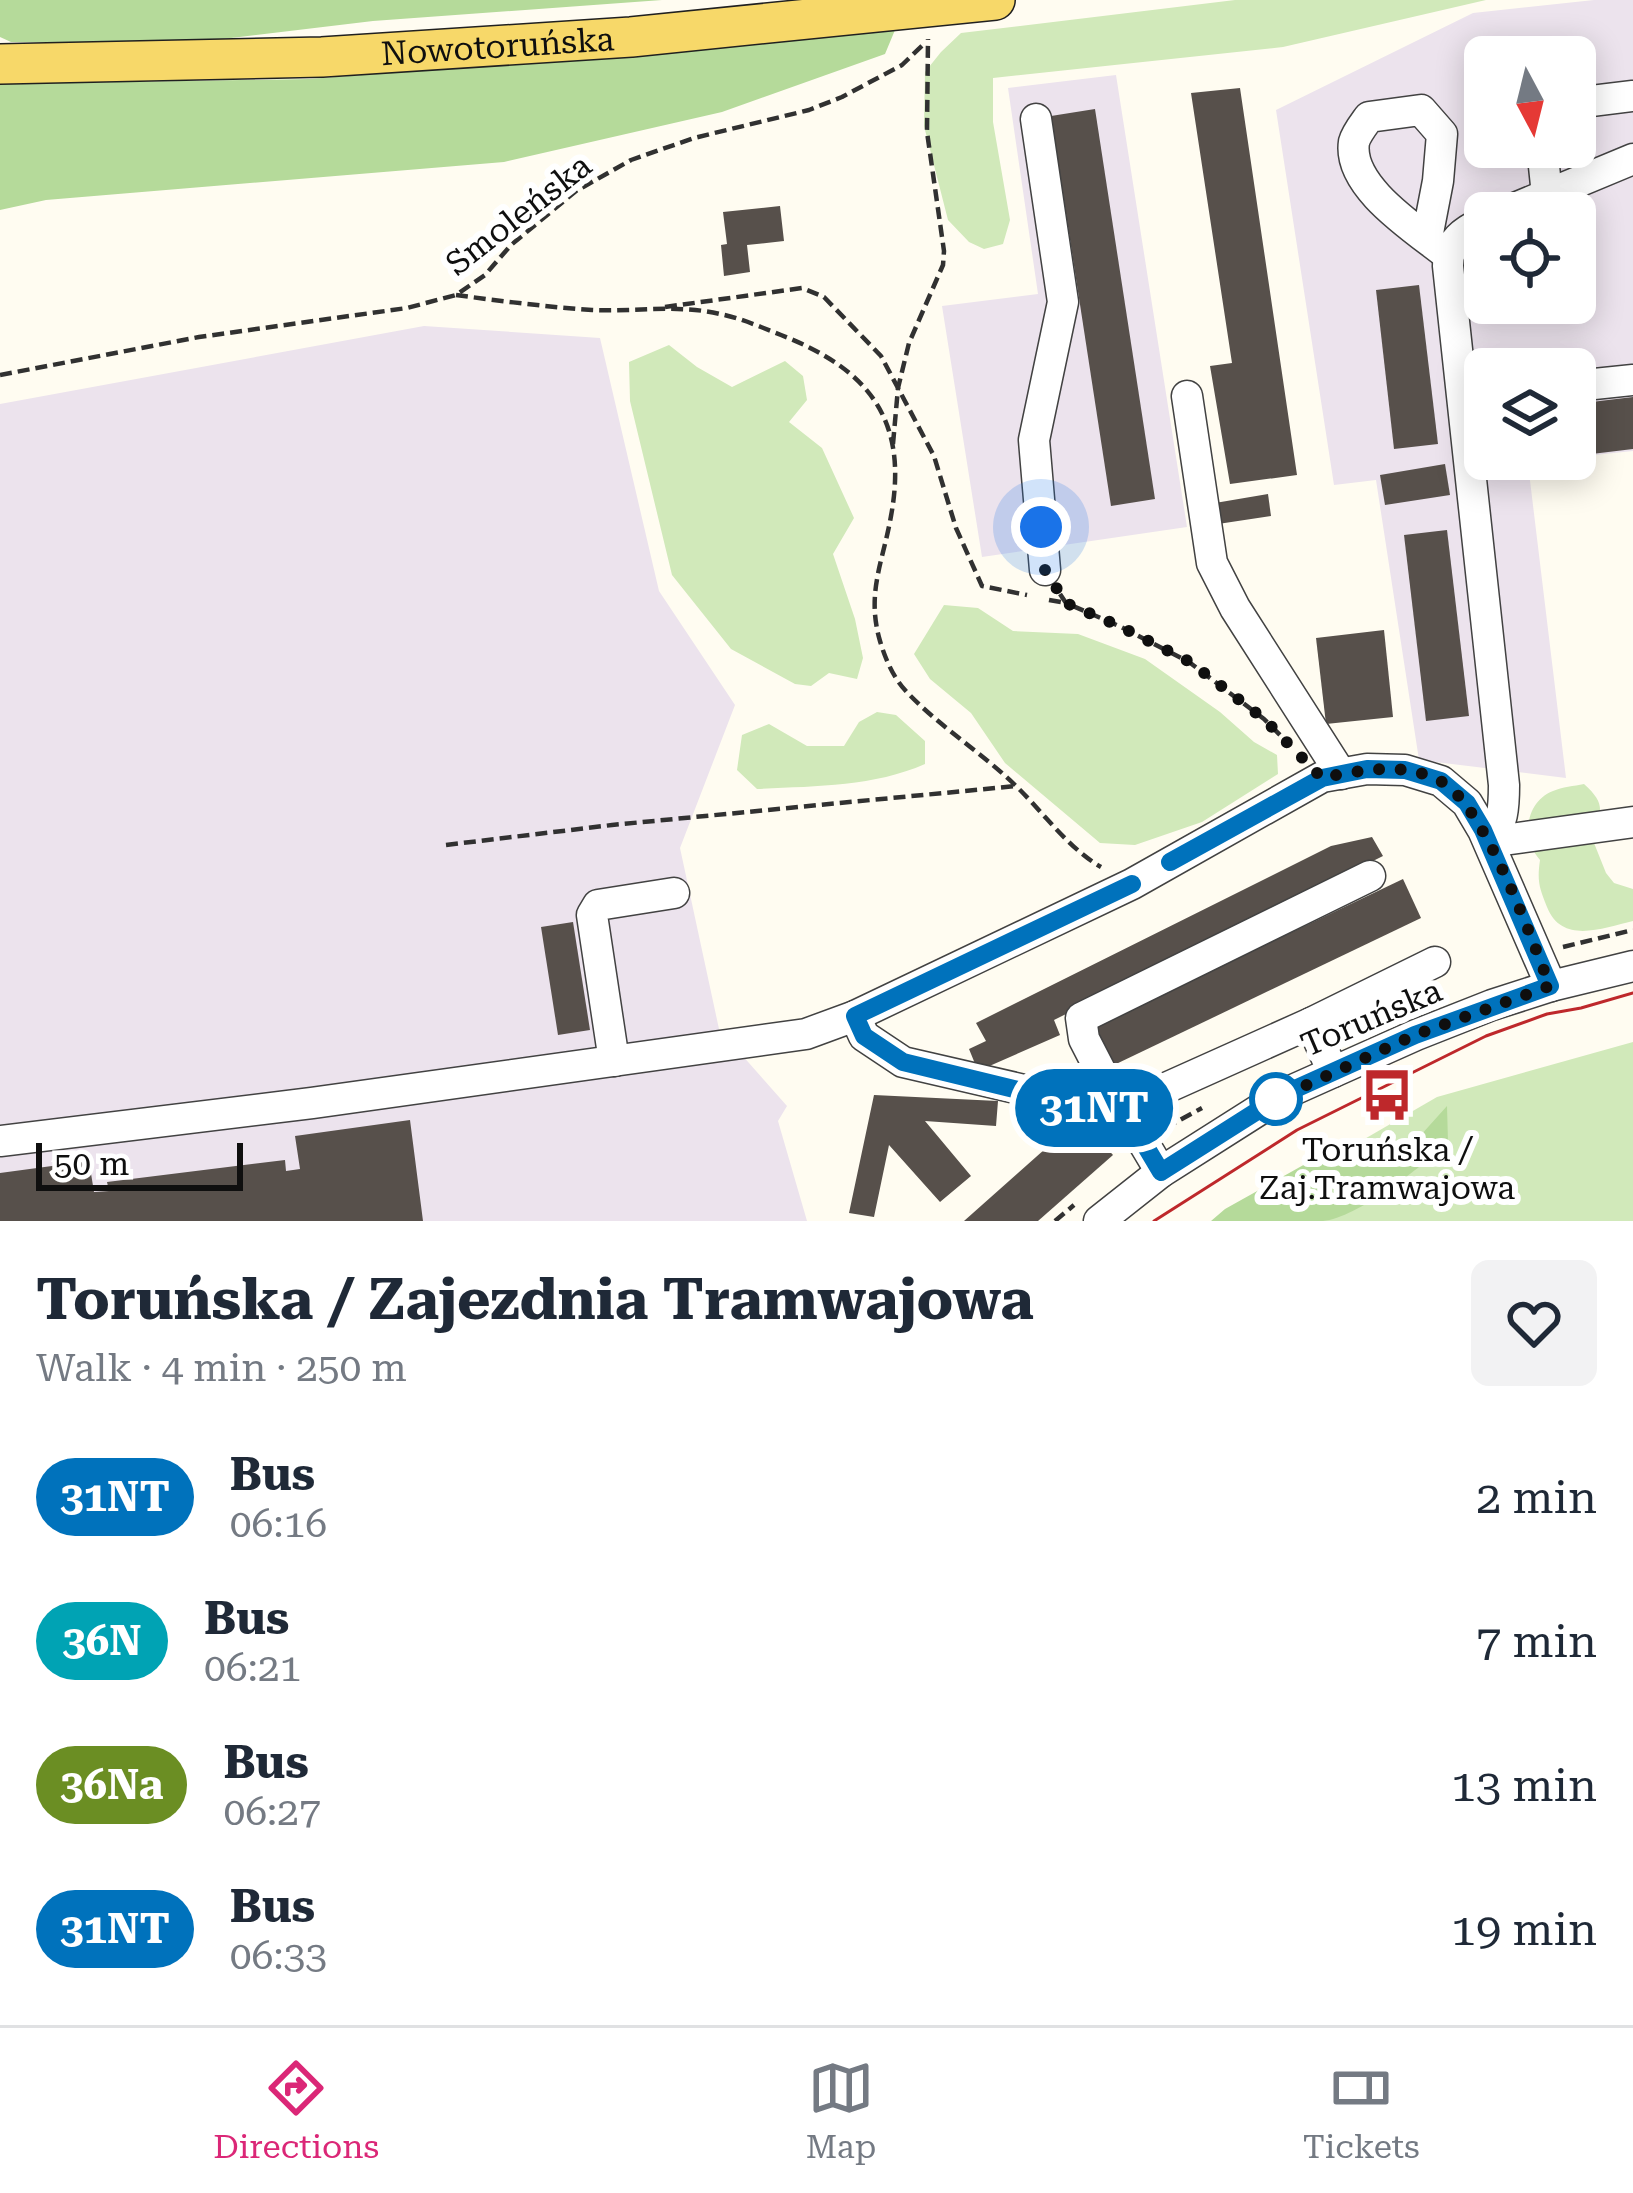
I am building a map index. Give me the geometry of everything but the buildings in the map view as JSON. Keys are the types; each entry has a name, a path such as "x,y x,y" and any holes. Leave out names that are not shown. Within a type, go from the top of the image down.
{"main road":[{"name":"Nowotoruńska","path":"0,64 322,57 933,23 995,0"}],"street":[{"path":"1596,100 1633,96"},
{"path":"1036,119 1063,302 1034,440 1045,570"},
{"path":"1553,192 1633,159"},
{"path":"1464,233 1452,244 1437,246 1464,370"},
{"path":"1596,384 1633,380"},
{"path":"1187,396 1212,563 1332,776"},
{"path":"1479,480 1504,785 1503,818 1489,842"},
{"path":"0,1142 783,1038 826,1027 1132,884 1332,776 1367,769 1405,770 1441,781 1467,803 1489,842 1550,986"},
{"path":"1489,842 1633,821"},
{"path":"1161,1172 1117,1103 1084,1039 1081,1018 1370,876"},
{"path":"614,1061 592,915 598,905 674,893"},
{"path":"1125,1117 1146,1097 1435,962"},
{"name":"Toruńska","path":"1100,1221 1161,1172 1284,1094 1415,1035 1550,986 1633,966"},
{"path":"855,1016 864,1036 903,1062 1125,1117"},
{"path":"1311,1023 1333,1072"}],"path":[{"name":"Smoleńska","path":"0,375 456,296 576,191 631,160 842,97 902,65 933,23"},
{"path":"933,23 927,132 943,265 910,343 898,388 893,450 896,484 874,588 879,638 901,686 1016,786 1094,863 1132,884"},
{"path":"456,296 596,310 654,308 802,288 824,297 880,356 898,388 934,456 956,529 982,586 1066,603 1190,662 1332,776"},
{"path":"654,308 720,314 813,347 837,361 867,388 882,410 893,450"},
{"path":"1045,570 1066,603"},
{"path":"446,845 1016,786"},
{"path":"1537,954 1633,930"}],"shaded area":[{"path":"1633,0 1633,451 1596,455 1596,348 1464,348 1464,480 1530,480 1566,778 1419,760 1376,480 1334,485 1276,110 1473,13"},
{"path":"1116,75 1187,527 982,557 942,306 1038,294 1008,88"},
{"path":"424,326 600,338 659,591 735,705 680,848 719,1029 787,1106 778,1121 807,1221 0,1221 0,404"}],"green space":[{"path":"0,0 662,0 373,21 181,44 11,42 0,37"},
{"path":"1235,0 1486,0 1283,47 993,78 993,122 1010,220 1003,244 984,249 969,242 948,220 924,126 925,72 961,33"},
{"path":"895,30 885,54 722,112 504,162 46,200 0,210 0,84 309,79"},
{"path":"669,345 732,387 785,361 803,376 807,400 789,422 822,448 854,518 833,554 863,658 857,679 829,673 811,686 795,684 731,649 672,575 630,401 629,362"},
{"path":"944,605 978,608 1013,631 1078,634 1145,659 1277,755 1278,774 1202,822 1135,845 1100,843 1005,763 971,713 930,679 914,654"},
{"path":"877,712 896,715 925,741 925,764 864,781 757,789 737,770 742,735 769,724 807,746 844,746 859,722"},
{"path":"1584,784 1599,803 1592,838 1606,873 1614,883 1633,889 1633,921 1584,931 1563,926 1547,907 1539,884 1540,860 1528,832 1536,803 1544,796"},
{"path":"1633,1042 1633,1221 1228,1221 1437,1097"},
{"path":"1447,1106 1448,1142 1406,1177 1353,1211 1323,1221 1211,1221 1307,1163 1411,1146"}],"tram line":[{"path":"1154,1221 1297,1130 1486,1036 1547,1014 1633,993"}],"bus line":[{"name":"31NT","path":"1132,884 855,1016 864,1036 903,1062 1120,1115 1130,1120 1161,1172 1284,1094 1415,1035 1550,986 1483,830 1467,803 1441,781 1405,770 1367,769 1322,778 1170,862"}],"place":[{"name":"Toruńska / Zaj.Tramwajowa","path":"1387,1095"}],"route":[{"path":"1041,527 1045,570 1066,603 1190,662 1264,719 1322,778 1367,769 1405,770 1441,781 1467,803 1537,954 1550,986 1415,1035 1276,1099"}]}
